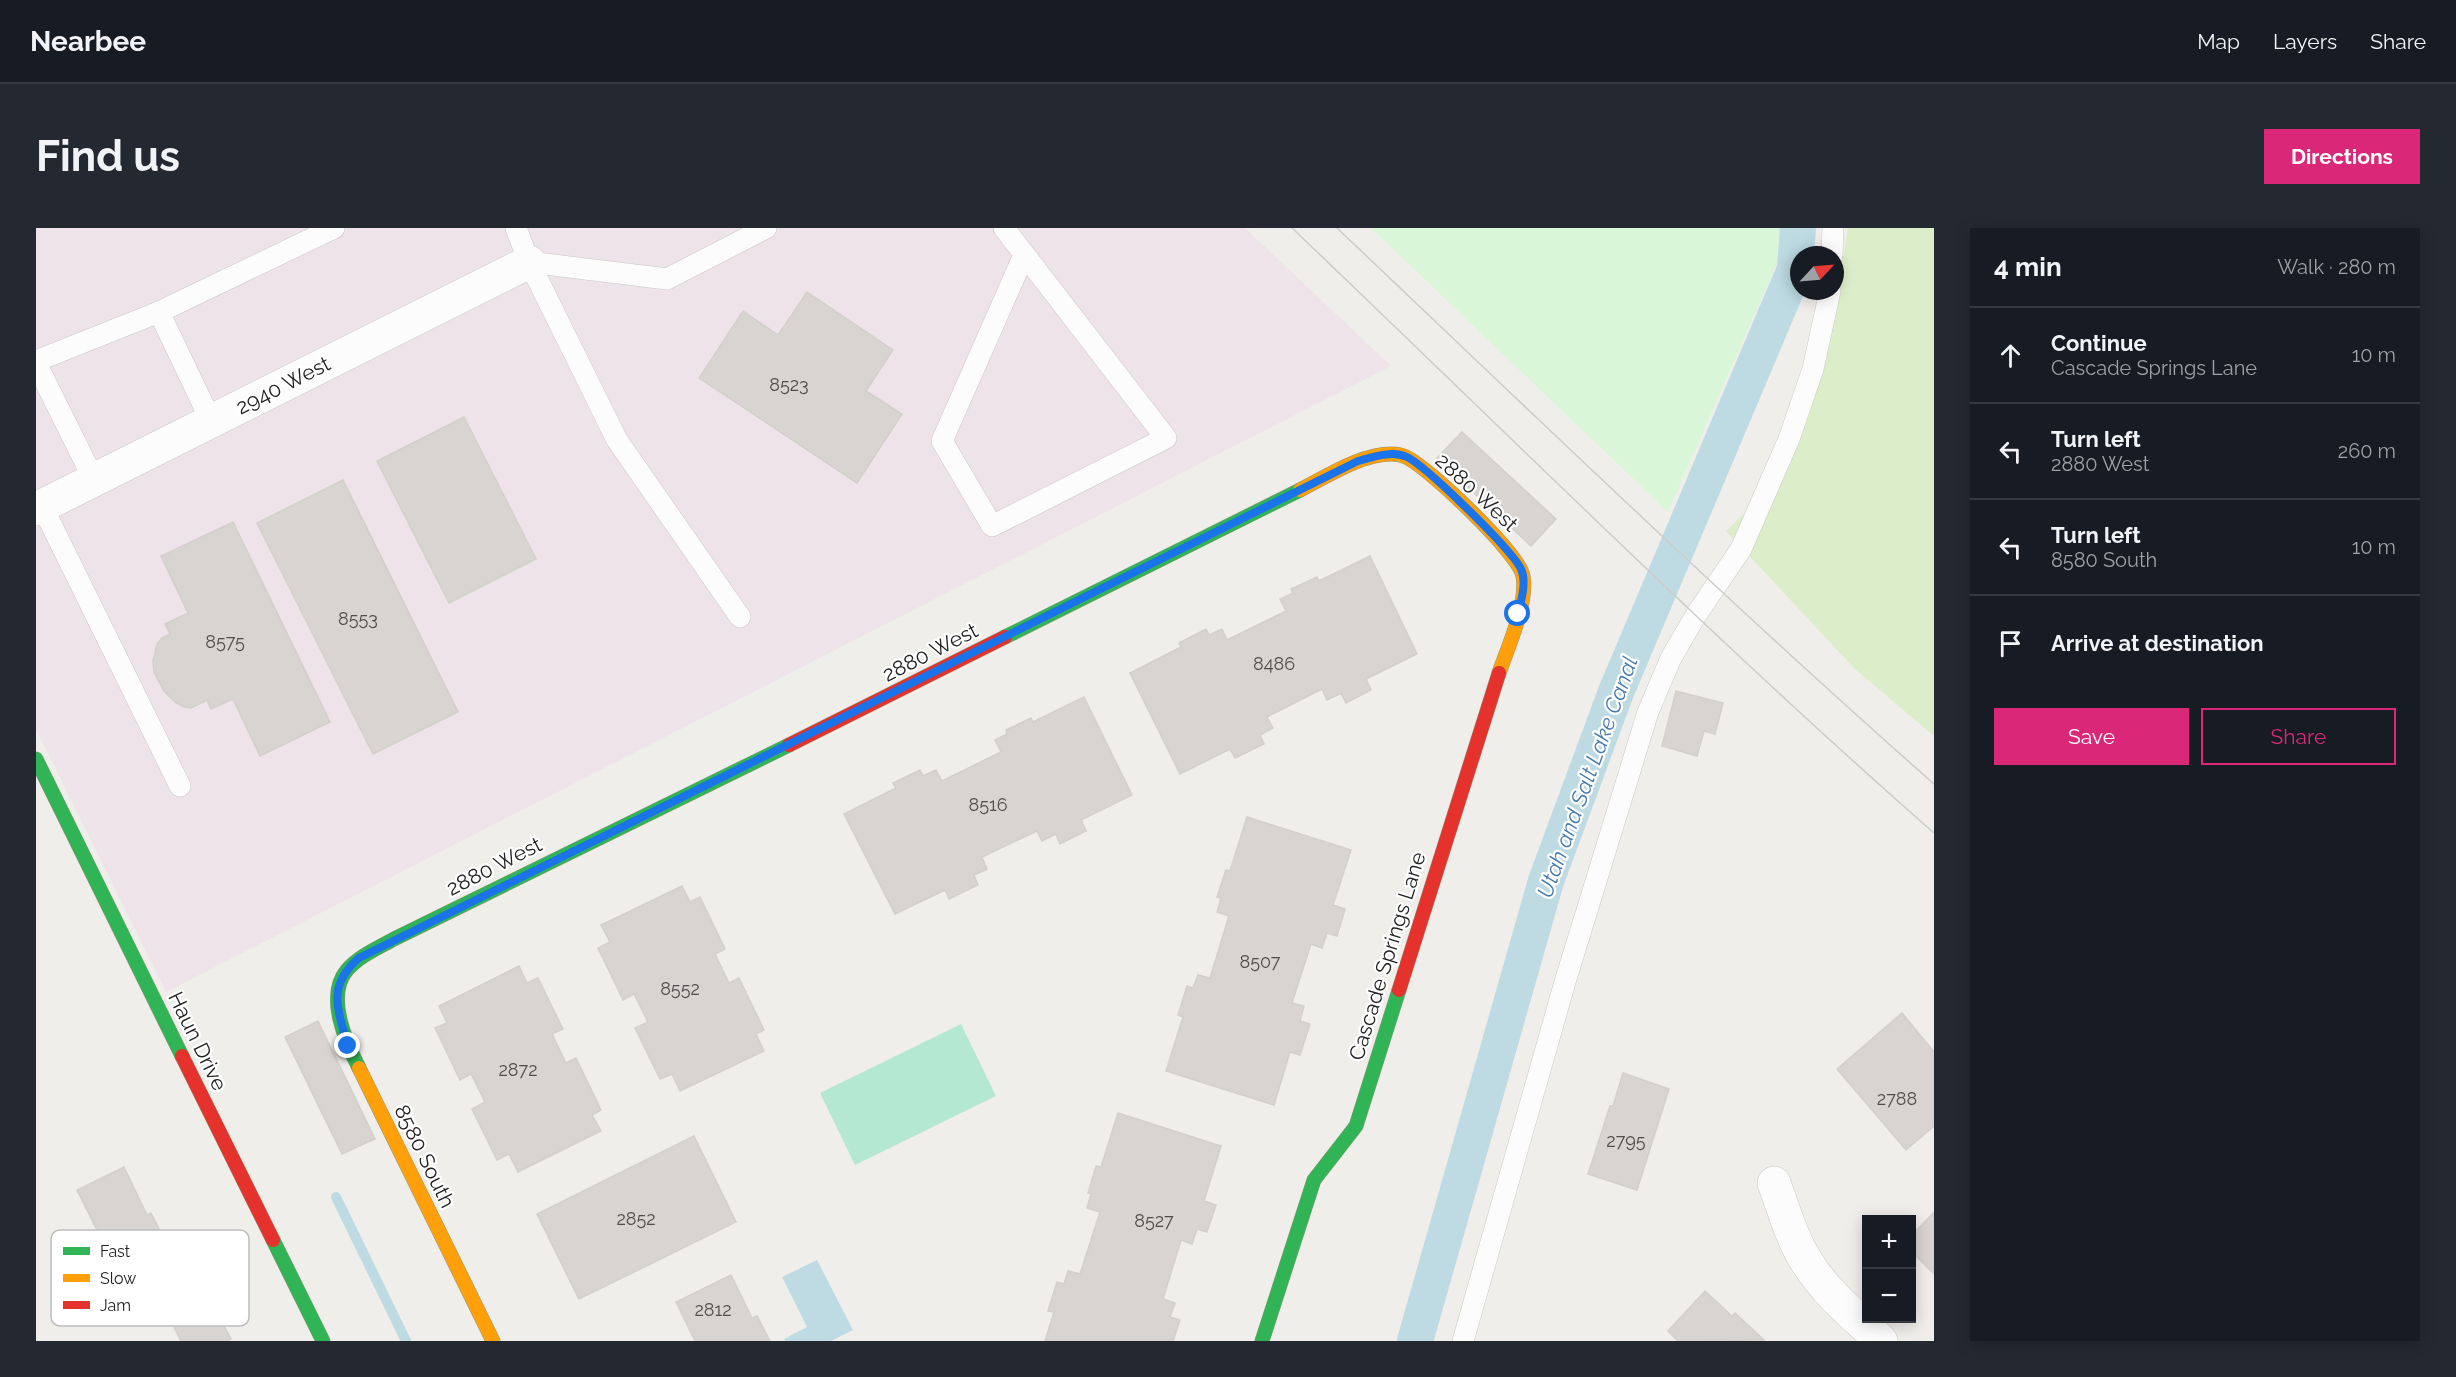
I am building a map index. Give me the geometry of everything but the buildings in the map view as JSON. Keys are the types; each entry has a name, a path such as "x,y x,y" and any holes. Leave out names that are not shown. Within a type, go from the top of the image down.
{"street":[{"name":"2940 West","path":"39,507 529,262"},
{"name":"2880 West","path":"338,983 346,969 359,958 394,939 835,723 1358,461 1383,454 1406,456 1426,471 1509,551 1522,571"},
{"name":"Cascade Springs Lane","path":"1262,1341 1314,1180 1324,1164 1340,1149 1356,1126 1518,614 1523,590 1522,571"},
{"name":"Haun Drive","path":"36,759 322,1341"},
{"name":"8580 South","path":"338,983 338,1012 348,1046 493,1341"},
{"path":"1774,1183 1798,1246 1808,1264 1830,1291 1881,1341"}],"lane":[{"path":"94,480 36,362 159,312 334,228"},
{"path":"516,228 529,262 617,441 740,617"},
{"path":"529,262 667,279 766,228"},
{"path":"1004,228 1166,438 992,526 942,441 1024,255"},
{"path":"1832,246 1833,228"},
{"path":"1463,1341 1565,982 1648,712 1671,658 1741,549 1789,440 1813,369 1828,300"},
{"path":"159,312 211,421"},
{"path":"39,507 180,786"}],"shaded area":[{"path":"36,228 1245,228 1391,366 166,992 36,729"}],"green space":[{"path":"1371,228 1781,228 1780,256 1668,512"},
{"path":"1848,228 1934,228 1934,736 1855,669 1726,531 1773,485 1829,347 1837,300 1844,300 1844,253"},
{"path":"961,1024 996,1096 855,1165 820,1093"}],"water":[{"path":"817,1260 853,1330 831,1341 785,1341 784,1339 807,1327 782,1277"}],"waterway":[{"name":"Utah and Salt Lake Canal","path":"1415,1341 1546,881 1616,692 1795,269 1798,228"},
{"path":"336,1197 406,1341"}],"tram line":[{"path":"1292,228 1690,610 1934,833"},
{"path":"1337,228 1707,578 1934,784"}],"traffic: fast":[{"path":"1005,637 1300,490"},
{"path":"359,1068 344,1032 338,1006 341,981 347,970 357,961 394,939 789,745"},
{"path":"36,759 182,1056"},
{"path":"1262,1341 1314,1180 1356,1126 1399,990"},
{"path":"273,1240 323,1341"}],"traffic: slow":[{"path":"1300,490 1356,462 1392,454 1404,456 1417,464 1452,493 1506,549 1523,576 1524,587 1520,612 1499,673"},
{"path":"359,1068 493,1341"}],"traffic: jam":[{"path":"789,745 1005,637"},
{"path":"1399,990 1499,673"},
{"path":"182,1056 273,1240"}],"route":[{"path":"348,1046 338,1012 338,983 346,969 359,958 1358,461 1383,454 1406,456 1426,471 1509,551 1522,571 1523,590 1518,614"}]}
